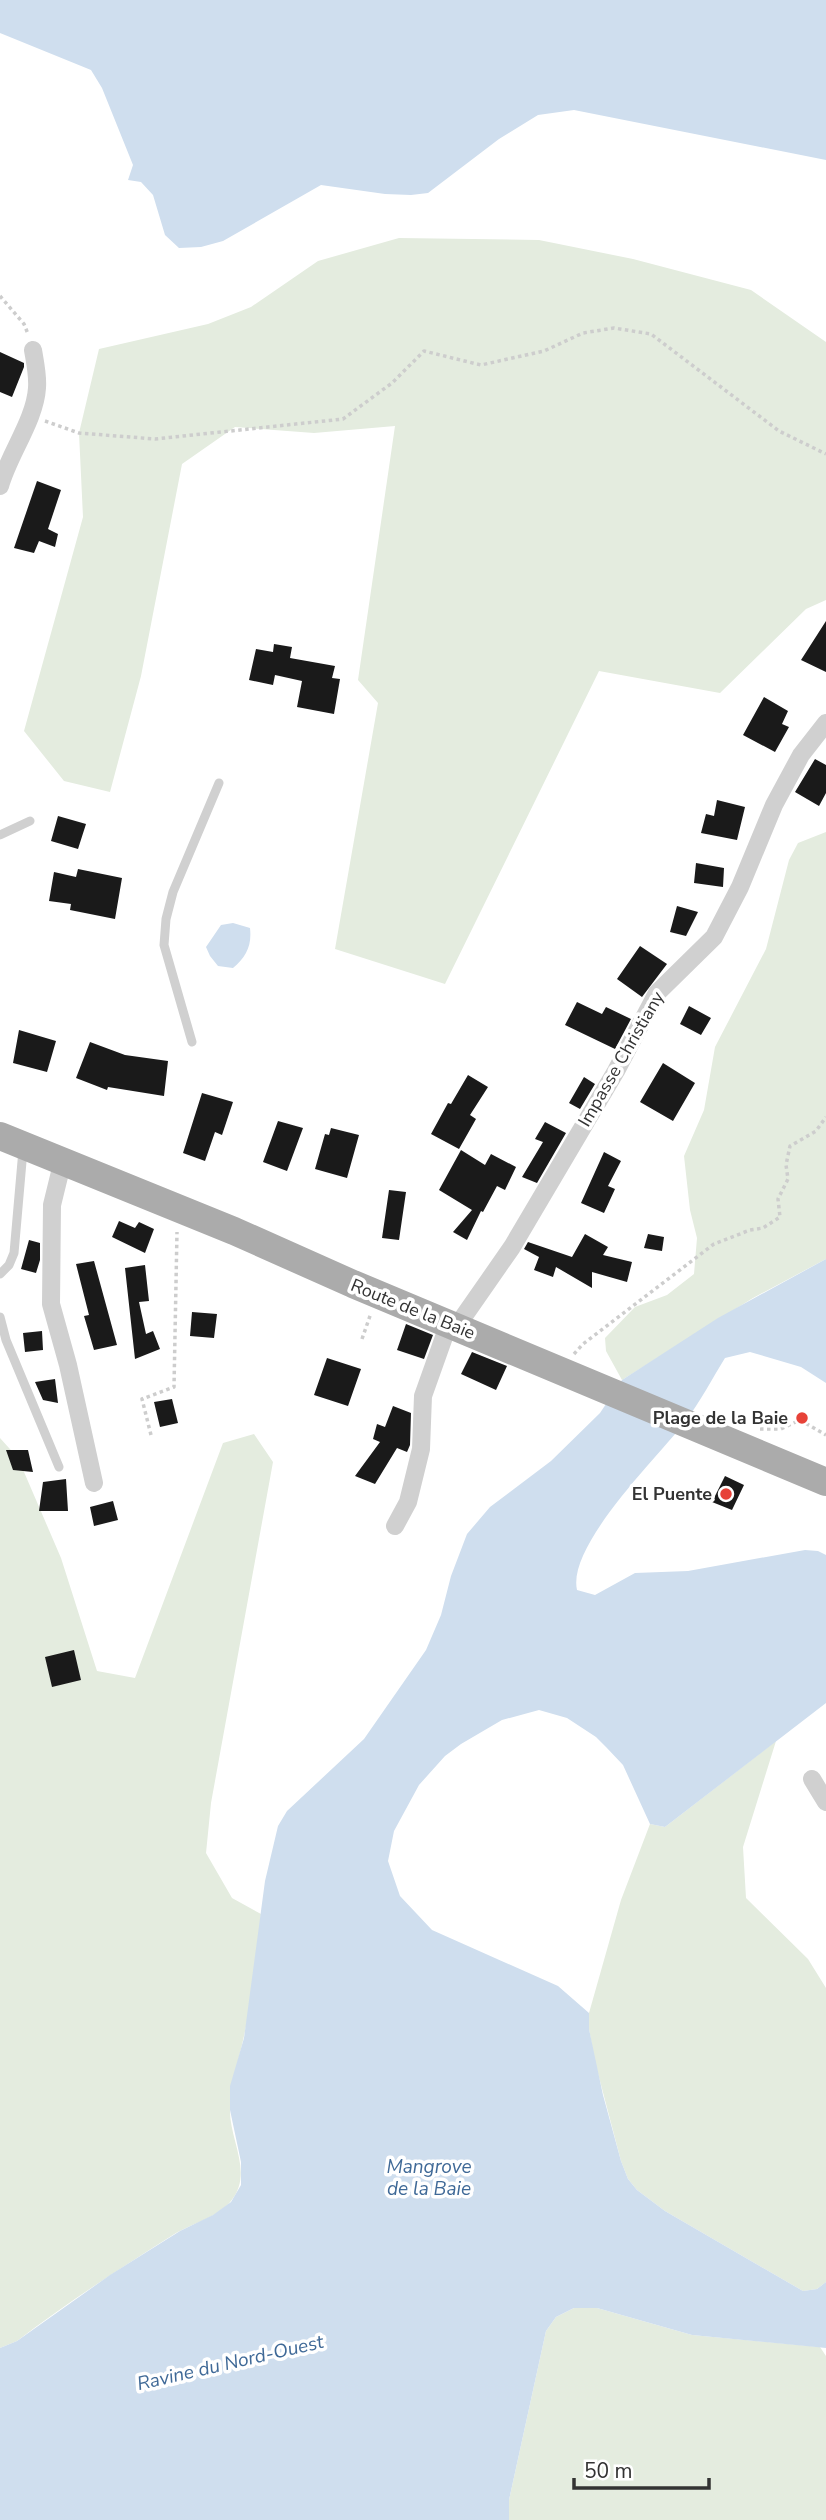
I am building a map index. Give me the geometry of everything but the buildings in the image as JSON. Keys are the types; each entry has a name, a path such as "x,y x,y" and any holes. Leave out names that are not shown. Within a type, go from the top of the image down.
{"main road":[{"name":"Route de la Baie","path":"12,1140 826,1482"}],"street":[{"path":"0,486 5,467 30,416 37,389 33,350"},
{"name":"Impasse Christiany","path":"396,1526 408,1502 421,1449 423,1396 453,1324 512,1247 616,1071 657,993 714,937 740,887 774,805 802,755 826,723"},
{"path":"63,1160 52,1205 51,1304 68,1365 94,1483"},
{"path":"812,1779 826,1802"}],"lane":[{"path":"192,1042 164,945 166,919 173,892 219,783"},
{"path":"0,835 30,821"},
{"path":"0,1274 9,1265 14,1253 12,1140"},
{"path":"0,1317 6,1340 59,1467"}],"path":[{"path":"0,296 24,324 33,350"},
{"path":"30,416 79,433 155,439 343,419 392,383 424,351 481,365 544,351 583,333 614,328 650,334 779,431 826,454"},
{"path":"560,1371 583,1344 714,1244 750,1230 763,1228 780,1217 778,1199 788,1179 786,1165 790,1146 816,1131 826,1117"},
{"path":"151,1435 142,1399 174,1387 177,1226"},
{"path":"362,1339 372,1308"},
{"path":"754,1429 781,1429 800,1420 826,1435"}],"shaded area":[{"path":"399,238 539,240 633,259 751,290 826,342 826,600 806,609 720,693 599,671 445,984 335,949 378,703 358,680 395,426 314,433 235,427 182,464 141,676 110,792 64,781 24,731 83,517 79,433 99,349 208,324 251,307 318,261"},
{"path":"826,832 826,1259 753,1298 622,1380 606,1351 605,1338 635,1307 667,1295 694,1274 697,1238 690,1210 684,1156 704,1110 715,1047 766,949 789,860 798,843"},
{"path":"254,1434 273,1462 211,1803 206,1853 232,1898 261,1914 250,2006 230,2099 231,2121 241,2168 238,2190 226,2207 176,2233 95,2285 17,2341 0,2348 0,1438 18,1458 61,1558 97,1671 135,1678 223,1443"},
{"path":"776,1741 743,1847 746,1898 808,1959 826,1988 826,2282 817,2289 803,2291 665,2211 637,2190 628,2179 595,2062 589,2029 589,2013 621,1900 650,1824 665,1827"},
{"path":"574,2308 597,2308 692,2335 820,2347 826,2356 826,2520 509,2520 509,2500 546,2331 556,2317"}],"water":[{"path":"0,0 826,0 826,160 574,110 538,115 499,139 428,193 385,194 321,185 223,241 201,247 179,248 165,235 153,195 141,182 128,180 133,165 102,88 91,70 0,33"},
{"path":"233,923 250,928 249,946 233,968 218,966 206,947 221,925"},
{"name":"Mangrove de la Baie","path":"826,1259 826,1383 801,1367 750,1352 725,1358 685,1422 600,1526 578,1571 577,1590 595,1595 635,1573 688,1571 805,1550 818,1551 826,1555 826,1703 665,1827 650,1824 623,1765 596,1737 567,1718 539,1710 502,1720 445,1756 419,1785 394,1831 388,1861 400,1896 432,1930 558,1986 589,2013 589,2029 603,2095 628,2179 637,2190 665,2211 803,2291 817,2289 826,2282 826,2348 692,2335 597,2308 574,2308 556,2317 546,2331 509,2500 509,2520 0,2520 0,2348 17,2341 110,2275 180,2231 213,2215 231,2202 241,2185 241,2162 230,2110 230,2086 244,2038 265,1881 278,1826 287,1811 364,1739 426,1650 441,1615 451,1576 467,1534 490,1507 551,1461 600,1413 622,1380 718,1318"}],"place":[{"name":"Plage de la Baie","path":"802,1418"},
{"name":"El Puente","path":"726,1494"}],"water label":[{"name":"Ravine du Nord-Ouest","path":"230,2362"}]}
